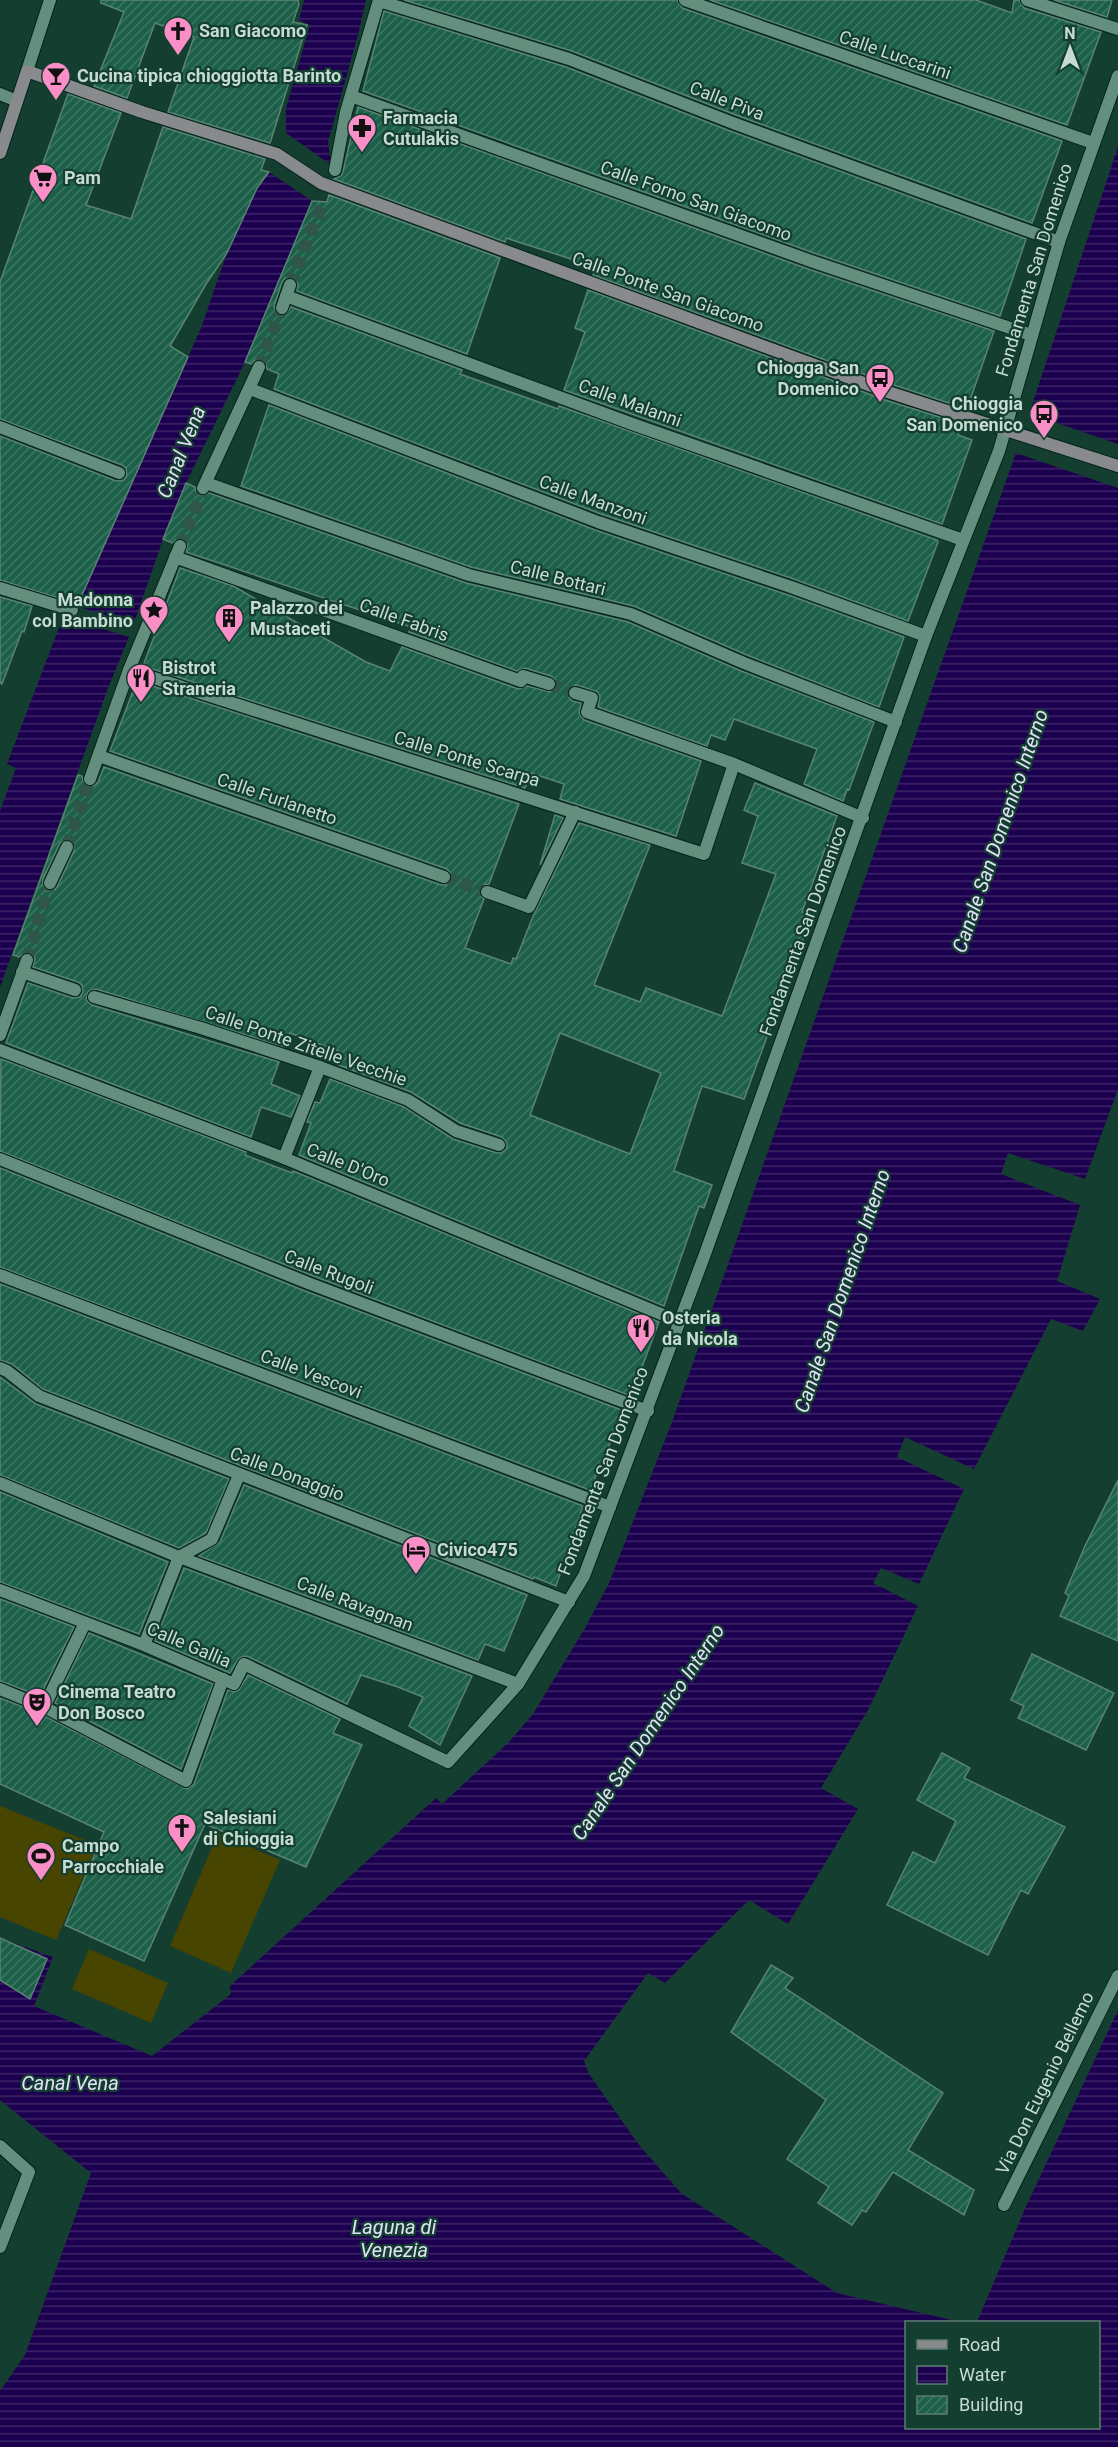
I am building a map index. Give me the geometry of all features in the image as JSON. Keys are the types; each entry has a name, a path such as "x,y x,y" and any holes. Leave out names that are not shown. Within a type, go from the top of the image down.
{"street":[{"path":"0,153 50,0"},
{"name":"Calle Luccarini","path":"685,0 1093,142"},
{"path":"1027,0 1118,29"},
{"path":"335,170 351,96 379,1"},
{"name":"Calle Piva","path":"379,1 570,59 733,123 1059,242"},
{"name":"Calle Ponte San Giacomo","path":"27,71 142,112 277,154 321,183 888,393 1005,428 1118,466"},
{"name":"Fondamenta San Domenico","path":"448,1762 518,1684 584,1576 648,1411 678,1321 705,1254 863,818 926,636 999,451 1059,242 1118,76"},
{"path":"0,94 17,100"},
{"name":"Calle Forno San Giacomo","path":"351,96 811,261 1031,335"},
{"name":"Calle Malanni","path":"282,309 288,290 635,425 963,540"},
{"path":"249,389 259,367"},
{"name":"Calle Bottari","path":"249,389 204,486 469,574 631,614 744,663 896,722"},
{"name":"Calle Manzoni","path":"249,389 598,522 791,587 926,636"},
{"path":"0,427 119,473"},
{"name":"Calle Fabris","path":"129,670 177,551 521,681 523,676 549,684"},
{"path":"0,588 72,610"},
{"path":"90,779 129,670"},
{"name":"Calle Ponte Scarpa","path":"129,670 704,854 734,764"},
{"path":"575,693 592,698 587,712 734,764 863,818"},
{"name":"Calle Furlanetto","path":"99,756 444,877"},
{"path":"487,892 529,907 575,812"},
{"path":"51,883 67,847"},
{"path":"0,1035 27,960"},
{"path":"22,972 75,990"},
{"name":"Calle Ponte Zitelle Vecchie","path":"94,997 201,1028 320,1067 408,1100 456,1131 500,1145"},
{"name":"Calle D'Oro","path":"0,1050 284,1158 678,1321"},
{"path":"284,1158 320,1067"},
{"name":"Calle Rugoli","path":"0,1159 308,1283 648,1411"},
{"name":"Calle Vescovi","path":"0,1275 610,1507"},
{"name":"Calle Donaggio","path":"0,1368 39,1396 569,1602"},
{"path":"144,1645 179,1557 212,1539 239,1475"},
{"name":"Calle Ravagnan","path":"0,1483 179,1557 518,1684"},
{"name":"Calle Gallia","path":"0,1590 144,1645 234,1684 244,1664 448,1762"},
{"path":"44,1707 85,1623"},
{"path":"0,1689 44,1707 186,1781 223,1679"},
{"name":"Via Don Eugenio Bellemo","path":"1004,2205 1118,1976"},
{"path":"0,2146 28,2172 0,2247"}],"shaded area":[{"name":"Campo Parrocchiale","path":"0,1806 97,1845 56,1940 0,1917"},
{"path":"218,1833 280,1860 231,1973 170,1946"},
{"path":"89,1949 168,1983 151,2023 72,1989"}],"water":[{"name":"Canal Vena","path":"304,0 366,0 328,142 331,165 312,201 245,362 186,483 163,539 0,987 0,811 16,768 7,764 60,625 77,621 77,606 201,328 227,253 257,188 269,172 286,133 286,108 310,25 299,20"},
{"path":"1118,147 1118,1089 1085,1179 1008,1153 1001,1174 1080,1205 1057,1281 1100,1299 1083,1331 1051,1319 974,1469 905,1437 897,1457 964,1489 919,1584 881,1568 873,1583 918,1606 868,1710 821,1788 858,1809 788,1924 749,1900 665,1983 648,1973 584,2061 589,2074 639,2145 682,2194 837,2293 956,2321 905,2321 905,2429 1100,2429 1100,2321 977,2321 1024,2211 1118,2010 1118,2447 0,2447 0,2391 25,2355 91,2173 0,2100 0,1938 53,1957 34,2006 152,2056 231,1994 230,1986 436,1798 442,1804 509,1742 533,1714 585,1628 609,1583 672,1422 1016,453"}],"pier":[{"path":"286,133 331,165 312,201 269,172"},
{"path":"1028,413 1118,444 1118,488 1016,453"},
{"path":"77,606 134,625 129,637 77,621"}],"building":[{"name":"San Giacomo","path":"101,0 298,0 299,4 293,22 307,25 270,143 168,112 194,37 155,23 127,98 94,86 124,12 101,3"},
{"path":"404,0 677,0 682,8 1062,141 1032,223 736,115 572,51"},
{"path":"710,0 976,0 1012,13 1014,0 1019,0 1024,8 1101,32 1067,125"},
{"path":"1054,0 1112,0 1107,17"},
{"path":"384,11 566,67 730,131 1026,239 1000,316 814,253 363,91"},
{"path":"68,94 121,113 86,205 131,219 163,127 265,159 261,170 269,172 257,188 227,253 170,346 188,357 78,604 0,580 0,436 116,481 124,480 127,475 126,468 122,465 0,419 0,282"},
{"path":"358,107 808,269 994,331 967,409 891,384 593,275 595,269 568,258 506,238 505,242 334,179 341,176 343,172"},
{"path":"329,195 500,258 467,354 297,291 298,283 292,277 285,278 282,282 274,306 276,314 284,316 291,307 462,370 460,374 558,409 559,406 937,540 908,621 794,579 601,514 274,389 279,374 267,369 262,359 255,360 251,364 245,362 312,201 327,202"},
{"path":"588,290 885,400 962,424 958,435 972,440 942,524 564,390 585,332 575,328"},
{"path":"269,405 595,530 904,637 879,707 747,655 634,606 471,567 241,486"},
{"path":"186,483 195,487 200,496 209,493 466,583 628,622 741,671 874,722 849,790 847,789 843,801 804,784 817,749 734,719 725,740 711,735 707,746 598,707 600,697 598,692 577,685 570,687 567,695 572,701 581,703 579,713 584,720 701,761 676,836 560,799 564,784 531,773 525,788 143,666 180,568 233,586 366,662 390,671 402,647 518,689 527,686 550,692 557,686 555,679 551,676 525,668 517,671 409,632 411,627 186,552 188,544 184,539 178,538 172,543 163,539"},
{"path":"0,597 32,606 24,632 22,631 2,684 0,683"},
{"path":"137,681 519,804 489,884 482,885 480,889 479,894 484,899 465,948 511,964 513,958 516,959 534,914 579,823 650,845 594,985 640,1002 646,988 722,1016 776,874 742,863 758,816 744,810 755,783 837,816 802,912 812,915 744,1099 702,1086 674,1171 712,1185 704,1208 699,1206 664,1306 299,1155 311,1123 307,1122 315,1102 320,1103 330,1079 404,1107 453,1139 497,1153 507,1148 507,1143 502,1137 460,1123 411,1092 336,1064 341,1052 290,1033 285,1047 96,989 88,992 86,1000 92,1005 279,1062 271,1084 300,1096 291,1117 261,1107 251,1137 6,1043 28,983 73,998 80,997 83,992 82,985 78,982 33,967 35,958 30,952 25,952 19,957 13,955 78,775 82,776 84,785 92,787 98,782 104,767 441,885 446,885 452,880 452,875 447,869 110,751","holes":["66,839 73,842 74,851 57,887 47,891 43,887 43,879 60,843","560,1033 661,1073 630,1154 530,1115"]},
{"path":"555,815 563,818 540,865"},
{"path":"1,1059 246,1152 245,1155 292,1173 293,1171 659,1322 631,1396 311,1275 0,1151"},
{"path":"0,1168 305,1291 624,1411 590,1490 0,1267"},
{"path":"0,1284 583,1506 556,1586 43,1389 12,1364 0,1360"},
{"path":"0,1377 36,1404 229,1479 206,1533 179,1548 0,1475"},
{"path":"1118,1480 1118,1641 1060,1616 1069,1596 1065,1593 1085,1546"},
{"path":"244,1485 527,1595 504,1651 485,1644 478,1660 199,1556 220,1542"},
{"path":"0,1492 168,1562 139,1634 0,1582"},
{"path":"184,1568 472,1676 440,1745 409,1726 423,1697 398,1687 361,1675 347,1704 247,1656 239,1658 230,1673 155,1641"},
{"path":"0,1599 74,1627 40,1696 0,1681"},
{"path":"89,1633 213,1684 181,1769 55,1703"},
{"path":"1032,1654 1114,1693 1086,1750 1018,1718 1024,1706 1011,1700"},
{"path":"248,1675 340,1719 333,1733 362,1745 306,1867 205,1824 144,1961 65,1925 104,1832 0,1784 0,1698 41,1714 187,1789 194,1784 228,1690 234,1692 239,1690"},
{"path":"942,1753 970,1768 964,1778 1065,1827 1028,1894 1021,1890 988,1955 887,1905 913,1852 935,1863 956,1821 917,1800"},
{"path":"0,1938 47,1959 30,1999 0,1980"},
{"path":"771,1965 793,1978 785,1988 943,2093 908,2150 974,2190 964,2215 893,2172 866,2212 862,2210 852,2225 818,2203 829,2187 787,2159 826,2100 731,2032"}],"tunnel":[{"path":"290,285 323,202"},
{"path":"259,367 282,308"},
{"path":"180,546 203,490"},
{"path":"549,684 575,693"},
{"path":"67,847 90,779"},
{"path":"444,877 487,892"},
{"path":"27,960 50,883"}],"place":[{"name":"San Giacomo","path":"178,56"},
{"name":"Cucina tipica chioggiotta Barinto","path":"56,102"},
{"name":"Farmacia Cutulakis","path":"362,154"},
{"name":"Pam","path":"43,204"},
{"name":"Chiogga San Domenico","path":"880,404"},
{"name":"Chioggia San Domenico","path":"1044,440"},
{"name":"Madonna col Bambino","path":"154,636"},
{"name":"Palazzo dei Mustaceti","path":"229,644"},
{"name":"Bistrot Straneria","path":"141,704"},
{"name":"Osteria da Nicola","path":"641,1354"},
{"name":"Civico475","path":"416,1576"},
{"name":"Cinema Teatro Don Bosco","path":"37,1728"},
{"name":"Salesiani di Chioggia","path":"182,1854"},
{"name":"Campo Parrocchiale","path":"41,1882"}],"water label":[{"name":"Canale San Domenico Interno","path":"1000,831"},
{"name":"Canale San Domenico Interno","path":"842,1291"},
{"name":"Canale San Domenico Interno","path":"648,1732"},
{"name":"Laguna di Venezia","path":"394,2238"}]}
